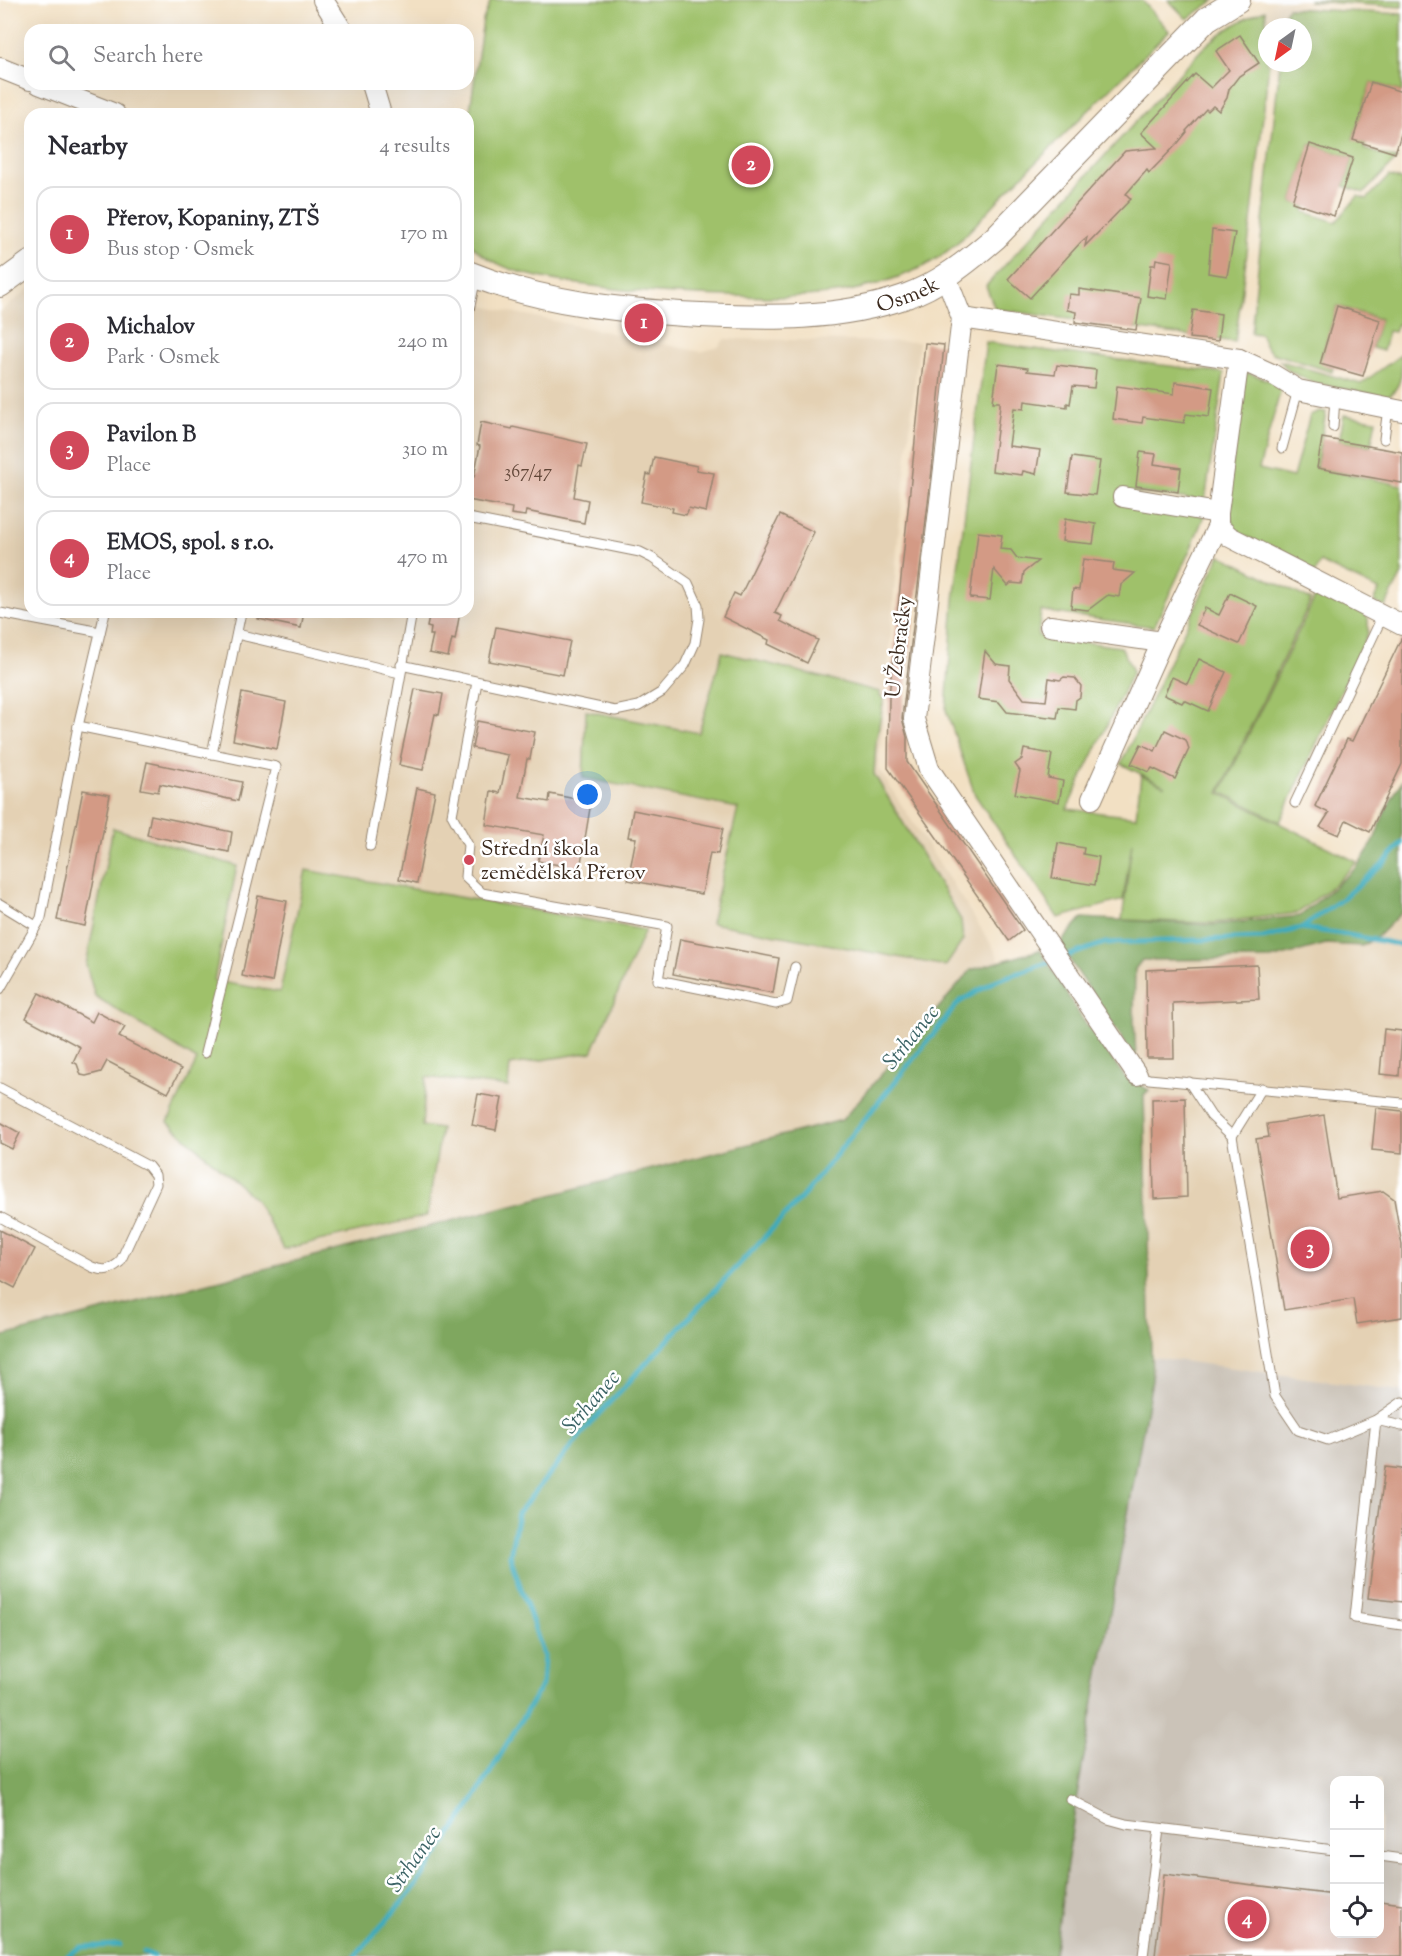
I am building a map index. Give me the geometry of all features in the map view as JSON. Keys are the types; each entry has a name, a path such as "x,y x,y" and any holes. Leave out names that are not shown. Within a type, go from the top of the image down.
{"street":[{"path":"323,0 338,24"},
{"name":"Osmek","path":"474,273 558,299 620,309 679,314 772,317 839,314 905,297 946,277 995,238 1207,19 1238,0"},
{"path":"0,68 24,78"},
{"path":"54,90 100,108"},
{"path":"374,90 379,108"},
{"path":"0,285 24,267"},
{"name":"U Žebračky","path":"946,277 962,318 914,718 929,769 1137,1075"},
{"path":"962,318 1239,359 1272,374 1298,390 1395,410"},
{"path":"1092,799 1218,519 1239,359"},
{"path":"1123,497 1218,519 1230,537 1402,625"},
{"path":"1050,626 1162,642"}],"lane":[{"path":"1282,448 1298,390"},
{"path":"1333,427 1335,398"},
{"path":"1384,439 1395,410"},
{"path":"237,634 615,711 639,706 662,692 685,665 695,644 699,619 698,605 688,583 652,558 640,552 474,519"},
{"path":"0,613 24,618"},
{"path":"1295,803 1383,615"},
{"path":"26,618 100,632"},
{"path":"0,988 41,918 78,726 104,618"},
{"path":"212,754 240,618"},
{"path":"370,846 411,618"},
{"path":"477,682 452,815 468,845 465,877 482,893 667,926 658,980 776,1004 787,1001 795,967"},
{"path":"78,726 276,767 205,1053"},
{"path":"0,904 36,926"},
{"path":"1137,1075 1402,1103"},
{"path":"1189,1082 1211,1116 1232,1136 1275,1396 1298,1430 1328,1440 1376,1420 1402,1402"},
{"path":"0,1088 148,1166 155,1174 156,1184 120,1262 109,1270 92,1267 0,1217"},
{"path":"1232,1136 1262,1088"},
{"path":"1376,1420 1402,1426"},
{"path":"1376,1420 1355,1618 1402,1625"},
{"path":"1070,1799 1117,1822 1330,1850"},
{"path":"1143,1956 1159,1829"},
{"path":"1384,1857 1402,1859"}],"shaded area":[{"name":"Střední škola zemědělská Přerov","path":"24,293 24,618 474,618 474,304 701,352 718,347 725,339 919,342 898,538 887,689 878,768 996,952 1000,962 971,970 842,1120 0,1337 0,312"},
{"path":"1402,912 1402,1391 1153,1357 1144,1095 1149,1090 1149,1069 1140,1066 1136,1059 1135,968 1142,960 1271,959 1326,944 1362,945 1377,937"},
{"path":"1153,1357 1402,1391 1402,1956 1054,1956 1076,1801 1152,1380"}],"green space":[{"path":"491,0 1142,0 1169,31 948,251 924,266 875,285 828,294 781,297 630,291 557,281 516,271 481,254 474,247 474,108 470,108 483,20"},
{"path":"1168,0 1215,0 1187,19"},
{"path":"1402,0 1402,7 1309,1"},
{"path":"1288,8 1402,14 1402,92 1371,82 1353,139 1366,144 1364,149 1397,159 1364,193 1344,186 1353,158 1310,144 1292,202 1305,206 1304,212 1336,222 1358,196 1367,199 1389,176 1402,180 1401,325 1397,324 1394,332 1388,331 1383,351 1372,348 1380,319 1337,306 1320,363 1333,368 1332,372 1272,353 1266,347 1260,334 1251,333 1279,72 1312,72 1312,18 1284,18"},
{"path":"1265,10 1266,18 1258,18 1258,72 1268,72 1235,342 995,309 986,286 1202,49 1217,36"},
{"path":"986,342 1224,373 1205,501 1119,490 1204,516 1154,627 1041,611 1038,636 1121,647 1133,671 1067,809 1136,817 1141,775 1165,786 1121,764 1220,555 1311,600 1219,793 1357,862 1337,882 1298,913 1213,923 1122,920 1132,843 1123,900 1058,918 975,795 946,710 954,600"},
{"path":"1402,354 1400,379 1396,389 1387,397 1313,383 1288,370 1280,361 1361,384"},
{"path":"1245,372 1282,385 1259,469 1293,477 1310,415 1320,411 1326,412 1316,468 1402,485 1402,574 1385,607 1374,602 1379,590 1320,562 1315,573 1234,530 1227,500"},
{"path":"1344,415 1376,420 1371,446 1339,441"},
{"path":"1319,589 1365,613 1368,619 1368,633 1280,822 1221,792"},
{"path":"722,652 880,692 880,697 884,698 876,742 874,774 961,920 963,940 946,966 711,923 738,808 583,778 586,711 699,733"},
{"path":"1402,780 1402,912 1377,937 1362,946 1326,944 1271,959 1142,960 1135,969 1136,1059 1059,944 1082,918 1212,925 1300,916 1356,868 1373,843 1385,811"},
{"path":"113,828 237,866 214,981 280,992 306,870 645,930 592,1052 510,1065 508,1087 426,1077 422,1126 441,1129 427,1216 284,1249 255,1199 168,1122 197,1060 95,996 86,965"},
{"path":"1040,950 1081,1017 1125,1077 1149,1090 1144,1095 1152,1380 1076,1801 1054,1956 0,1956 0,1337 842,1120 971,970"}],"building":[{"path":"1240,35 1258,64 1239,76 1229,89 1227,98 1219,111 1213,106 1208,111 1206,109 1178,143 1149,173 1147,170 1126,194 1131,199 1085,246 1087,237 1081,242 1030,298 1008,279 1125,151 1157,148 1141,133 1195,74 1211,88 1229,70 1216,51"},
{"path":"1371,82 1402,92 1402,131 1395,153 1353,140"},
{"path":"1310,144 1353,158 1334,216 1292,202"},
{"path":"1212,230 1235,233 1227,276 1208,273"},
{"path":"1156,259 1172,262 1167,299 1147,296 1151,265 1155,265"},
{"path":"1079,289 1141,298 1136,330 1075,322 1076,312 1067,310 1069,294 1079,295"},
{"path":"1337,306 1380,320 1363,376 1320,364"},
{"path":"1193,310 1221,314 1218,341 1189,338"},
{"path":"925,343 944,345 932,470 902,718 907,737 907,762 1023,930 1009,941 888,768 889,696"},
{"path":"998,364 1028,368 1027,371 1055,374 1057,365 1096,370 1094,388 1073,386 1070,404 1067,403 1067,407 1025,401 1024,409 1014,408 1009,446 1040,450 1036,474 1023,471 1022,475 992,471 1000,406 1000,402 993,402"},
{"path":"1175,382 1213,388 1209,417 1186,414 1184,423 1143,417 1142,423 1113,419 1117,386 1174,394"},
{"path":"481,422 587,444 582,466 579,465 574,497 588,500 584,523 526,511 525,516 511,514 512,508 474,501 474,477 480,446 477,445"},
{"path":"1322,438 1402,452 1402,483 1317,468"},
{"path":"1140,452 1156,454 1154,464 1181,468 1178,492 1136,486"},
{"path":"654,457 697,466 696,470 714,473 706,512 689,508 686,515 672,512 673,508 641,502 647,474 650,475"},
{"path":"1072,457 1100,461 1095,495 1067,492"},
{"path":"780,515 814,532 775,613 782,616 780,621 818,640 807,663 768,644 769,640 723,617 734,593 740,596"},
{"path":"1065,519 1096,524 1093,544 1062,541"},
{"path":"978,532 1002,535 1000,549 1011,550 1017,558 1038,561 1024,572 1022,584 1011,583 1008,586 994,569 990,600 970,598"},
{"path":"1083,559 1114,563 1113,570 1135,573 1121,585 1119,597 1108,595 1088,610 1071,608 1073,589 1079,590"},
{"path":"1230,593 1257,606 1239,644 1197,625 1205,608 1219,615"},
{"path":"258,618 303,618 301,628"},
{"path":"429,618 459,618 455,640 452,639 448,657 429,653 433,635 430,635 431,628 427,627"},
{"path":"496,627 570,641 563,675 489,661"},
{"path":"1402,637 1402,764 1370,832 1346,820 1339,835 1320,827 1329,813 1315,806 1347,739 1352,741"},
{"path":"985,651 996,664 1010,666 1009,679 1024,699 1046,701 1049,678 1060,680 1064,677 1075,678 1081,686 1080,697 1076,700 1075,709 1059,707 1057,718 1007,712 999,702 978,699"},
{"path":"1199,659 1226,672 1208,711 1184,700 1182,703 1164,695 1172,677 1187,684"},
{"path":"415,689 443,694 439,715 435,714 423,770 399,765"},
{"path":"242,693 286,702 277,749 233,740"},
{"path":"477,721 535,732 520,797 549,802 550,794 591,802 580,869 538,861 544,835 486,825 491,791 500,793 508,755 472,748"},
{"path":"1165,730 1186,740 1189,749 1175,779 1152,768 1149,772 1131,764 1141,744 1155,751"},
{"path":"1024,749 1052,754 1048,778 1063,781 1059,802 1015,794 1020,771 1015,764 1022,759"},
{"path":"147,762 242,782 238,801 160,784 158,792 141,789"},
{"path":"417,788 435,792 417,883 399,879"},
{"path":"83,790 110,795 85,926 57,920"},
{"path":"633,810 723,828 718,854 710,853 702,894 628,880 636,838 628,837"},
{"path":"151,815 232,832 229,852 147,835"},
{"path":"1058,843 1084,848 1083,854 1099,857 1095,885 1052,878"},
{"path":"258,896 287,901 272,982 242,976"},
{"path":"680,939 779,958 773,993 673,974"},
{"path":"1257,965 1259,999 1173,1003 1174,1058 1147,1058 1146,970"},
{"path":"39,993 92,1022 97,1012 125,1027 119,1037 181,1069 168,1093 107,1061 101,1072 81,1075 77,1064 73,1062 80,1047 26,1018"},
{"path":"1384,1029 1402,1031 1399,1076 1380,1074"},
{"path":"478,1094 502,1098 496,1130 472,1125"},
{"path":"1185,1098 1187,1197 1154,1199 1152,1099"},
{"path":"1376,1108 1402,1111 1402,1153 1372,1150"},
{"path":"1324,1115 1337,1198 1383,1191 1394,1199 1402,1245 1402,1317 1357,1324 1353,1299 1284,1310 1256,1139 1269,1137 1267,1124"},
{"path":"0,1122 20,1133 12,1149 0,1143"},
{"path":"0,1230 35,1249 15,1288 0,1280"},
{"path":"1385,1467 1402,1469 1402,1602 1368,1598"},
{"path":"1164,1874 1330,1894 1330,1938 1384,1938 1384,1902 1402,1904 1402,1956 1155,1956"}],"waterway":[{"name":"Strhanec","path":"355,1956 412,1891 467,1811 542,1685 544,1656 510,1556 518,1513 594,1419 803,1196 959,1002 997,980 1105,943 1263,938 1301,928 1342,899 1384,863 1402,843"},
{"path":"1301,928 1402,945"},
{"name":"Strhanec","path":"67,1956 81,1947 120,1945"},
{"name":"Strhanec","path":"144,1952 154,1956"}],"place":[{"name":"Michalov","path":"751,165"},
{"name":"Přerov, Kopaniny, ZTŠ","path":"644,323"},
{"name":"Střední škola zemědělská Přerov","path":"469,860"},
{"name":"Pavilon B","path":"1310,1249"},
{"name":"EMOS, spol. s r.o.","path":"1247,1919"}]}
